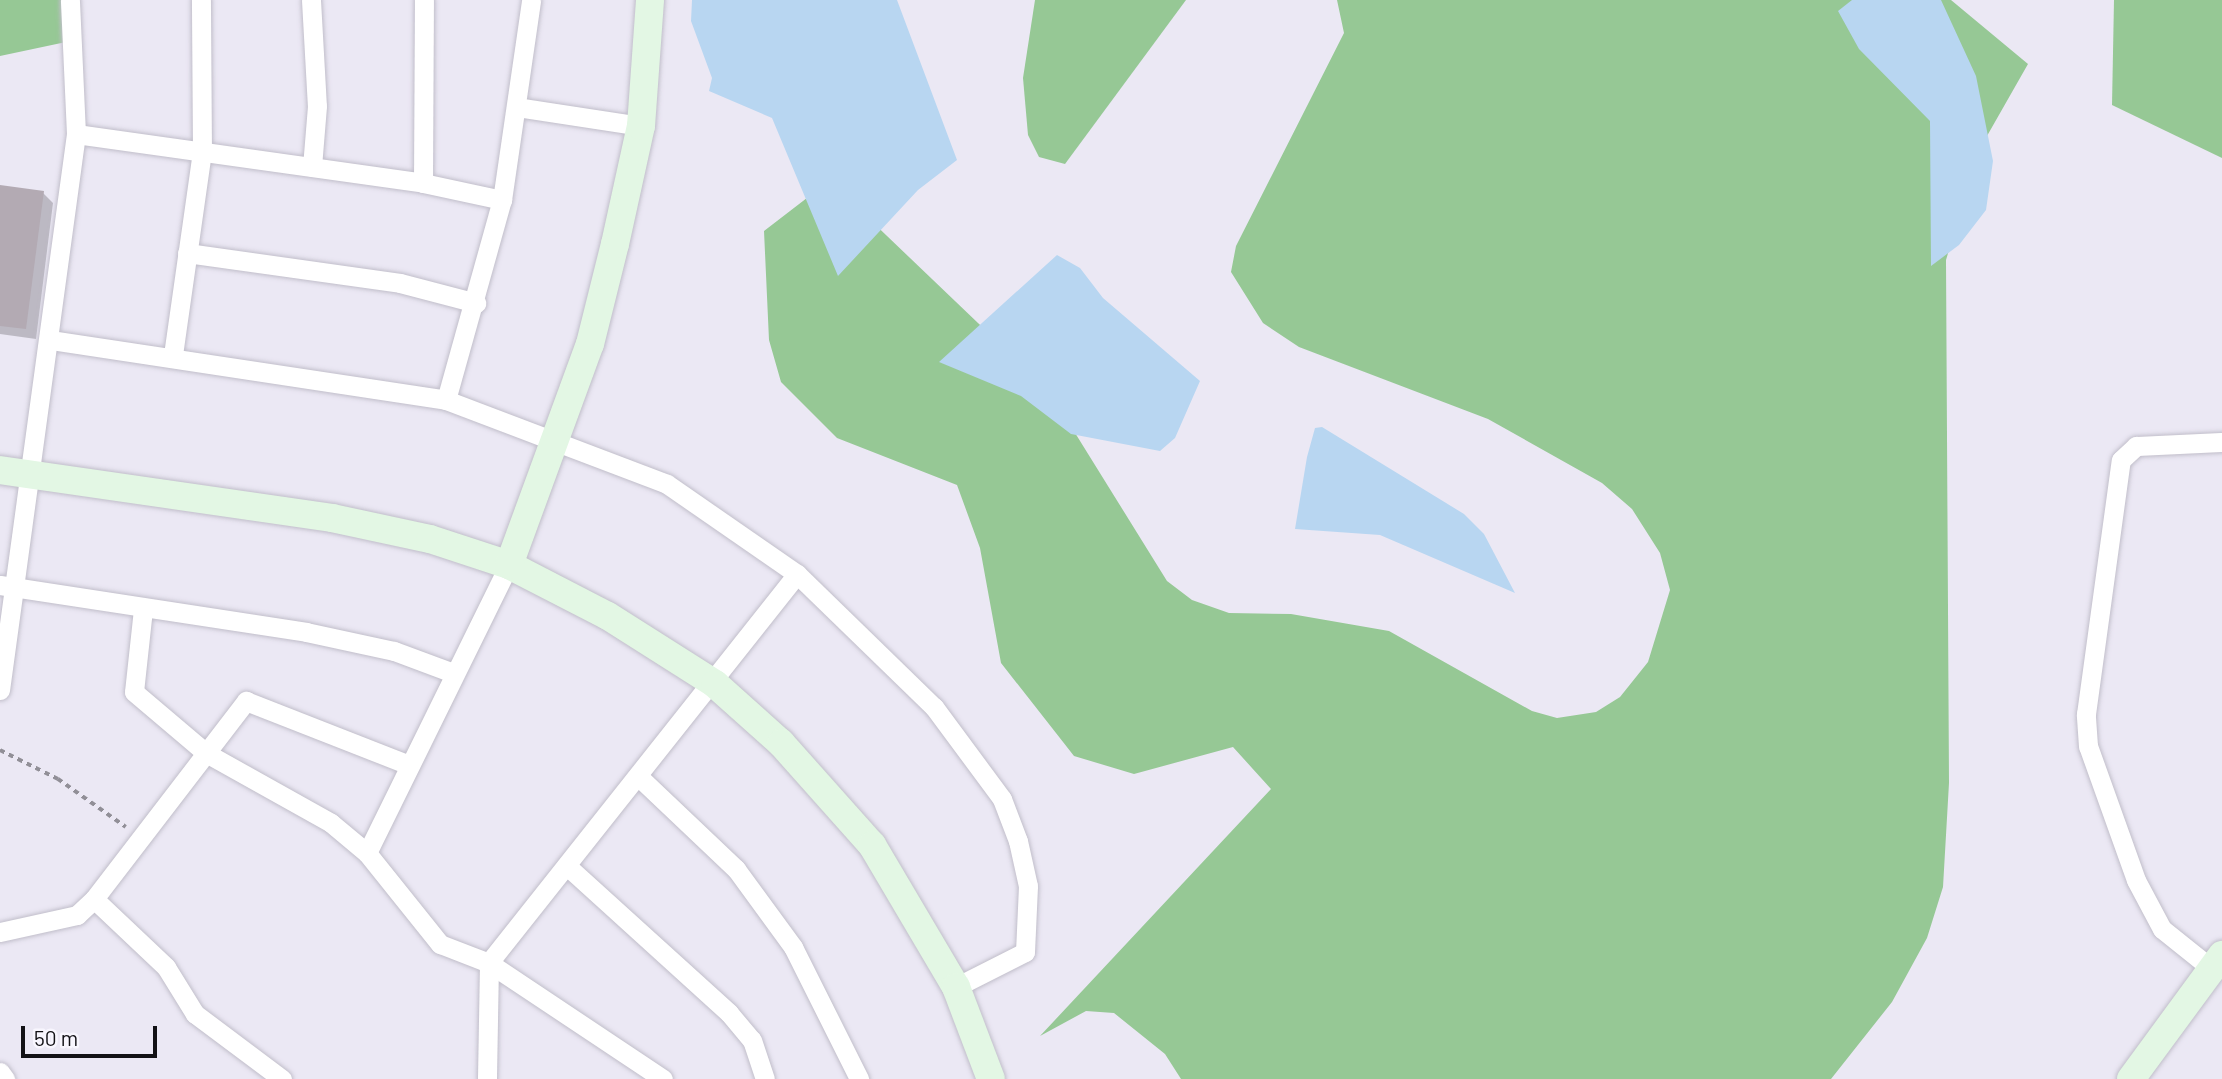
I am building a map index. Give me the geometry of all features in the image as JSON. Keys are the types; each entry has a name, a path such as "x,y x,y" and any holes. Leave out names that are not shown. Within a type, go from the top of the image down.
{"street":[{"path":"0,690 8,586 51,340 76,134 70,0"},
{"path":"173,355 202,152 201,0"},
{"path":"311,0 317,106 312,167"},
{"path":"423,183 424,0"},
{"path":"446,400 476,303 502,200 531,0"},
{"path":"367,853 407,764 509,565 558,438 590,344 641,126 650,0"},
{"path":"517,107 641,126"},
{"path":"76,134 423,183 502,200"},
{"path":"187,253 400,283 476,303"},
{"path":"51,340 173,355 446,400 558,438 667,484 797,574 934,707 1002,799 1014,830 1028,886 1024,952 956,987"},
{"path":"2131,1079 2217,962 2162,929 2136,880 2088,746 2085,714 2121,460 2136,446 2222,442"},
{"path":"0,470 332,518 430,539 509,565 608,616 715,684 781,743 872,845 956,987 991,1079"},
{"path":"487,1079 489,963 715,684 797,574"},
{"path":"8,586 143,609 306,632 394,651 453,673"},
{"path":"143,609 134,692 206,753 331,823 367,853 440,944 489,963 663,1079"},
{"path":"0,932 77,915 94,899 246,701 407,764"},
{"path":"639,777 736,869 793,947 859,1079"},
{"path":"567,866 729,1013 752,1040 765,1079"},
{"path":"94,899 166,967 195,1014 282,1079"},
{"path":"0,1072 5,1079"}],"path":[{"path":"0,750 58,779 140,837"}],"green space":[{"path":"0,0 61,0 66,42 0,56"},
{"path":"1035,0 1186,0 1065,164 1039,157 1028,135 1023,78"},
{"path":"1337,0 1951,0 2028,64 1979,150 1946,260 1949,783 1943,887 1927,938 1892,1002 1831,1079 1181,1079 1165,1054 1114,1013 1086,1011 1040,1036 1271,789 1233,747 1134,774 1074,756 1001,663 980,548 957,485 837,438 781,382 769,340 764,231 816,191 863,213 1049,391 1167,581 1192,600 1229,613 1291,614 1389,631 1532,711 1557,718 1596,712 1620,697 1648,662 1670,590 1660,553 1632,509 1602,483 1488,419 1299,347 1263,323 1231,272 1236,246 1344,33"},
{"path":"2114,0 2222,0 2222,158 2112,105"}],"water":[{"path":"692,0 897,0 957,160 918,190 838,276 772,118 709,91 712,78 691,21"},
{"path":"1852,0 1941,0 1976,76 1993,161 1986,210 1959,245 1931,266 1930,121 1859,49 1838,11"},
{"path":"1057,255 1080,268 1103,298 1200,381 1175,438 1160,451 1071,434 1021,396 939,362"},
{"path":"1322,427 1464,514 1484,534 1515,593 1380,535 1295,529 1307,457 1315,428"}],"building":[{"path":"0,185 44,191 26,329 0,326"}]}
